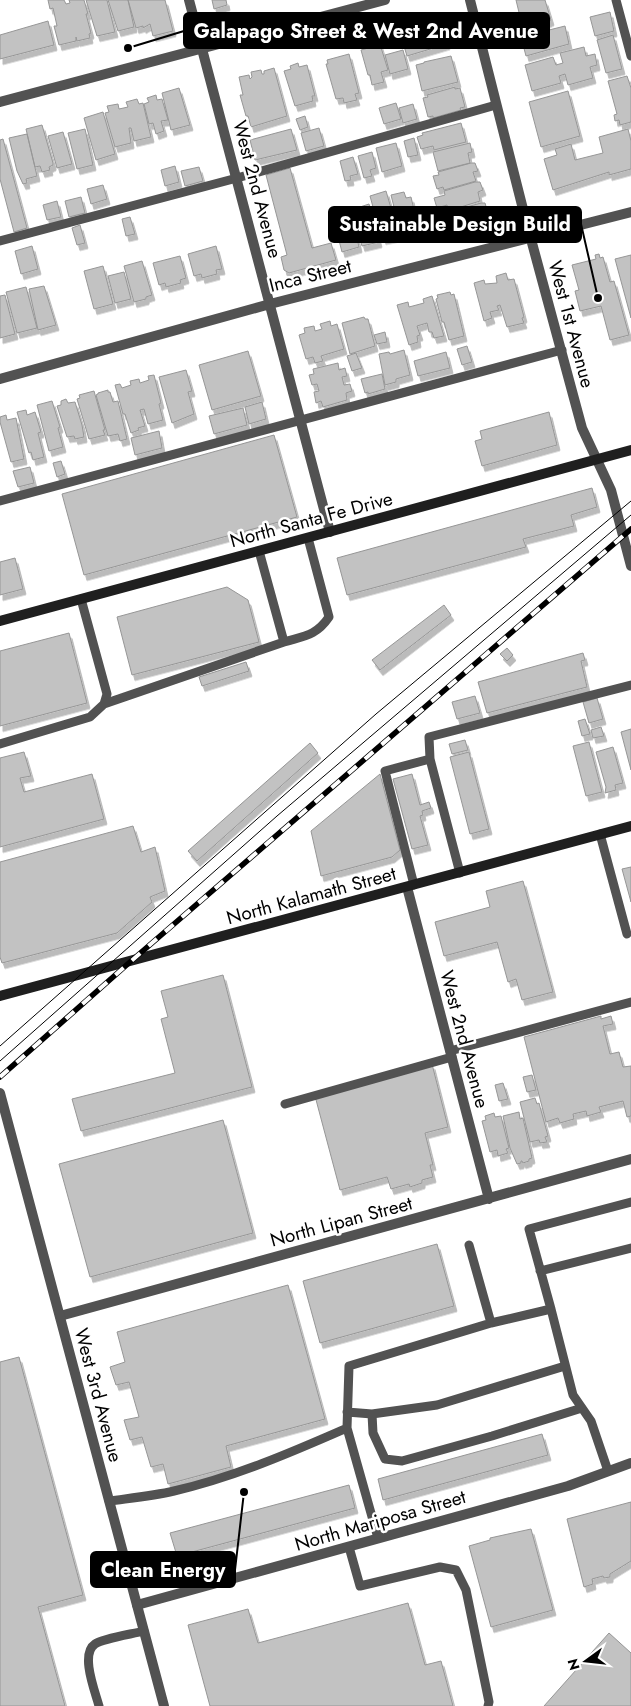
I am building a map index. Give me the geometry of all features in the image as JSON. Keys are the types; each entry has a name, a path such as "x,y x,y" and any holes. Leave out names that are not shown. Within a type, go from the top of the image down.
{"main road":[{"name":"North Santa Fe Drive","path":"0,621 631,450"},
{"name":"North Kalamath Street","path":"0,996 631,826"}],"street":[{"name":"West 2nd Avenue","path":"189,0 330,532"},
{"path":"0,102 386,0"},
{"name":"West 1st Avenue","path":"470,0 530,238 582,428 611,490 631,566"},
{"name":"Inca Street","path":"0,379 270,304 631,212"},
{"name":"West 2nd Avenue","path":"411,886 451,1054 489,1200"},
{"name":"West 3rd Avenue","path":"0,1093 164,1706"},
{"name":"North Lipan Street","path":"60,1316 631,1160"},
{"name":"North Mariposa Street","path":"137,1605 568,1486 631,1463"}],"lane":[{"path":"616,0 631,56"},
{"path":"0,241 237,178 496,105"},
{"path":"0,501 562,350"},
{"path":"0,744 90,717 104,704 315,632 321,628 329,618 308,538"},
{"path":"259,551 284,642"},
{"path":"81,599 107,694 104,704"},
{"path":"460,873 430,759 429,737 631,685"},
{"path":"411,886 385,771 430,759"},
{"path":"600,834 627,934"},
{"path":"285,1104 631,1002"},
{"path":"608,1471 591,1421 573,1395 529,1229 631,1202"},
{"path":"469,1245 491,1323"},
{"path":"540,1271 631,1248"},
{"path":"378,1538 346,1428 349,1366 491,1323 550,1309"},
{"path":"347,1412 372,1414 437,1405 487,1388 565,1366"},
{"path":"372,1414 373,1433 385,1459 402,1460 492,1436 582,1408"},
{"path":"109,1501 173,1491 236,1474 346,1428"},
{"path":"349,1547 360,1586 440,1567 456,1570 466,1590 489,1702 488,1706"},
{"path":"99,1706 88,1666 89,1650 96,1643 144,1631"}],"building":[{"path":"48,0 64,0 66,4 70,3 69,0 84,0 91,33 89,34 90,38 77,41 76,37 76,41 59,45 54,26 57,26 53,8 50,9"},
{"path":"86,0 107,0 115,32 97,36"},
{"path":"108,0 128,0 134,27 118,31"},
{"path":"128,0 165,0 173,31 153,36 150,24 143,28 143,26 136,28"},
{"path":"212,0 226,0 227,5 214,9"},
{"path":"516,0 545,0 551,20 540,26 540,24 523,29"},
{"path":"610,12 614,31 595,36 590,17"},
{"path":"424,20 426,27 442,24 447,44 407,56 400,33 414,30 412,23"},
{"path":"48,21 54,45 0,59 0,35"},
{"path":"565,26 569,44 526,56 521,37"},
{"path":"613,35 622,69 606,73 597,40"},
{"path":"379,41 388,70 381,72 384,82 372,85 361,50 372,47 371,43"},
{"path":"584,47 586,56 595,54 597,65 590,67 593,78 568,85 565,74 559,76 561,83 532,91 525,65 553,57 556,65 563,63 560,53"},
{"path":"403,50 408,69 390,74 385,55"},
{"path":"349,54 359,93 355,94 357,100 344,103 343,98 336,99 326,64 328,64 327,60"},
{"path":"451,56 458,82 422,91 416,65"},
{"path":"298,63 299,67 307,65 315,96 312,96 313,101 295,106 284,71 291,69 290,66"},
{"path":"274,68 287,116 251,127 240,95 243,95 239,77 249,75 250,79 252,77 251,72 261,70 262,74 264,74 264,71"},
{"path":"627,76 631,88 631,122 620,125 619,120 615,121 614,115 617,114 608,81"},
{"path":"455,87 455,89 460,88 465,107 460,108 461,110 433,118 433,116 428,117 423,98 428,97 427,95"},
{"path":"179,88 190,125 171,130 162,93"},
{"path":"568,91 580,136 541,147 529,102"},
{"path":"156,95 157,100 162,99 168,120 161,121 164,131 156,134 153,123 149,124 144,104 149,102 147,98"},
{"path":"137,99 139,104 143,103 151,137 134,141 131,128 129,128 131,143 115,147 105,113 109,112 107,106 118,104 119,109 128,107 126,102"},
{"path":"396,103 401,119 384,124 379,108"},
{"path":"413,104 417,119 403,123 399,108"},
{"path":"103,112 115,154 96,160 84,118"},
{"path":"305,116 308,127 300,130 296,119"},
{"path":"461,123 466,142 434,150 433,146 421,149 417,137 423,135 422,133"},
{"path":"42,125 53,165 49,167 50,170 42,172 40,166 35,167 26,129"},
{"path":"319,128 324,146 306,151 301,133"},
{"path":"85,129 93,165 77,169 68,133"},
{"path":"291,129 297,150 255,160 250,140"},
{"path":"628,129 631,141 631,169 609,175 609,172 553,190 544,159 557,155 555,149 571,144 575,160 603,153 599,137"},
{"path":"63,132 72,164 57,168 48,136"},
{"path":"27,134 37,176 26,179 27,183 23,184 17,171 9,138"},
{"path":"414,138 418,155 408,157 404,141"},
{"path":"3,139 27,228 14,232 0,179 0,140"},
{"path":"396,143 402,166 382,172 376,148"},
{"path":"470,143 472,152 468,153 470,163 438,171 433,152"},
{"path":"372,152 376,168 370,170 372,176 364,178 358,156"},
{"path":"353,157 358,174 350,176 351,180 345,181 340,161"},
{"path":"475,163 478,171 473,172 476,181 444,190 443,187 437,189 433,176 439,175 438,172"},
{"path":"175,166 179,182 165,186 161,170"},
{"path":"199,167 203,181 185,186 181,171"},
{"path":"290,168 312,248 331,243 336,260 289,273 284,270 281,257 287,255 266,175"},
{"path":"480,182 483,190 478,192 480,201 448,211 447,205 437,208 434,198 445,195 444,191"},
{"path":"103,185 107,199 91,204 87,189"},
{"path":"386,191 398,232 396,232 397,236 383,239 382,235 379,236 370,196"},
{"path":"404,192 406,198 411,197 418,227 409,228 411,234 404,236 402,230 400,231 391,195"},
{"path":"81,197 85,213 69,217 65,201"},
{"path":"57,201 61,217 47,220 43,205"},
{"path":"485,203 487,210 482,212 485,222 453,230 452,226 445,228 442,214"},
{"path":"369,204 379,242 362,246 353,215 356,215 354,209"},
{"path":"348,213 350,218 352,217 359,247 342,252 333,217"},
{"path":"130,217 135,234 126,236 122,219"},
{"path":"80,225 85,243 77,245 72,228"},
{"path":"32,246 38,269 21,274 15,251"},
{"path":"216,246 222,269 216,270 217,274 202,278 201,274 194,276 188,254"},
{"path":"599,254 600,258 603,257 610,282 614,281 629,335 610,340 601,306 580,311 575,291 579,290 572,265 596,259 595,255"},
{"path":"631,255 631,318 615,259"},
{"path":"180,256 186,278 180,280 181,283 166,287 165,283 159,285 153,263"},
{"path":"142,261 152,295 146,297 146,299 134,302 124,266"},
{"path":"103,266 113,304 94,309 84,271"},
{"path":"124,272 131,299 115,303 108,276"},
{"path":"506,273 508,280 514,279 524,317 522,318 524,323 507,327 500,305 497,306 499,310 490,312 492,318 484,321 474,283 484,280 485,284 497,283 496,276"},
{"path":"44,286 56,325 38,330 29,289"},
{"path":"26,287 37,328 17,333 6,292"},
{"path":"450,292 451,295 454,294 464,336 449,340 436,299 438,298 437,295"},
{"path":"5,295 15,334 0,338 0,296"},
{"path":"432,296 444,336 434,338 432,332 429,332 427,323 417,326 420,335 417,336 418,342 409,345 397,305 408,302 409,307 424,303 423,299"},
{"path":"364,317 368,319 375,346 350,354 342,323"},
{"path":"330,321 331,326 337,324 344,349 321,356 323,361 315,363 313,357 306,359 299,335 305,333 304,328 314,326 315,331 322,329 320,324"},
{"path":"385,332 387,342 377,344 374,335"},
{"path":"467,346 472,362 462,365 457,349"},
{"path":"404,350 410,375 385,385 379,354 389,352 390,354"},
{"path":"248,351 261,396 212,410 199,365"},
{"path":"446,352 450,368 418,376 414,361"},
{"path":"356,353 362,368 352,371 347,356"},
{"path":"338,363 339,370 345,368 347,376 342,377 344,385 350,384 352,391 346,393 347,400 323,407 321,401 316,403 314,392 319,391 317,384 312,385 309,375 314,374 313,369"},
{"path":"186,370 192,391 188,392 194,414 172,423 159,377"},
{"path":"382,374 385,389 368,394 368,392 365,393 361,379"},
{"path":"154,375 163,420 148,424 144,409 140,410 145,426 131,433 125,414 123,414 115,385 120,384 122,388 131,385 130,381 139,379 140,383 149,380 148,376"},
{"path":"108,390 113,402 118,401 127,439 120,441 118,434 108,436 96,395"},
{"path":"94,391 105,435 89,439 77,399 80,398 79,395"},
{"path":"66,399 68,403 75,402 84,437 75,439 74,436 67,437 57,406 61,405 61,401"},
{"path":"52,401 60,427 58,428 63,447 49,451 37,405"},
{"path":"262,402 266,419 249,424 245,407"},
{"path":"243,408 247,425 214,434 209,416"},
{"path":"26,410 27,415 35,412 41,432 38,433 44,457 33,460 31,452 29,453 17,412"},
{"path":"549,412 557,445 482,466 475,441 482,439 480,431"},
{"path":"6,415 7,420 16,418 24,459 11,462 0,422 0,417"},
{"path":"159,431 162,448 135,455 131,438"},
{"path":"274,435 297,517 84,575 62,494"},
{"path":"61,461 65,474 57,477 53,463"},
{"path":"30,467 34,483 18,487 13,471"},
{"path":"592,488 597,507 571,515 574,526 523,539 526,547 347,595 337,558"},
{"path":"15,558 23,589 0,595 0,562"},
{"path":"227,587 248,600 259,642 132,675 117,617"},
{"path":"444,605 451,615 380,670 372,660"},
{"path":"69,633 87,703 0,726 0,651"},
{"path":"507,648 513,655 507,661 500,654"},
{"path":"583,653 585,660 581,661 587,687 487,713 478,682"},
{"path":"246,662 249,671 202,686 199,677"},
{"path":"475,696 480,713 457,719 452,702"},
{"path":"597,698 603,719 589,723 583,702"},
{"path":"585,719 590,734 582,736 578,721"},
{"path":"601,727 604,736 593,738 591,730"},
{"path":"631,729 631,770 621,732"},
{"path":"465,740 468,750 452,754 449,744"},
{"path":"589,742 602,792 586,796 573,746"},
{"path":"310,743 318,753 197,861 188,851"},
{"path":"613,747 623,783 615,785 616,790 605,793 606,787 596,752"},
{"path":"24,752 31,776 20,778 24,792 92,774 104,819 0,847 0,758"},
{"path":"469,752 489,829 470,834 450,757"},
{"path":"380,774 400,850 392,857 321,876 311,831"},
{"path":"412,774 420,805 429,802 431,808 422,811 423,815 420,816 428,845 412,849 393,779"},
{"path":"133,826 141,852 155,847 165,891 150,897 152,902 117,933 2,963 0,957 0,862"},
{"path":"631,867 631,902 622,869"},
{"path":"523,881 553,992 522,1000 516,979 508,982 497,942 444,956 435,922 490,907 486,891"},
{"path":"223,975 252,1087 81,1131 72,1099 175,1073 161,1019 168,1017 161,991"},
{"path":"601,1016 601,1019 611,1016 613,1024 603,1026 610,1054 619,1052 623,1067 631,1066 631,1116 627,1117 623,1101 599,1107 601,1112 587,1116 586,1111 573,1114 574,1119 560,1123 558,1118 546,1122 524,1037"},
{"path":"432,1064 448,1127 425,1133 433,1165 430,1165 433,1177 422,1180 422,1183 410,1187 409,1184 391,1189 387,1177 340,1190 315,1096"},
{"path":"532,1075 536,1090 527,1092 523,1077"},
{"path":"503,1083 508,1099 499,1101 495,1085"},
{"path":"535,1098 537,1104 539,1103 548,1136 545,1137 547,1142 540,1143 539,1140 530,1142 520,1102"},
{"path":"519,1112 520,1119 523,1118 532,1158 529,1161 523,1163 521,1161 521,1163 517,1164 510,1148 503,1116"},
{"path":"494,1113 495,1117 501,1116 509,1148 506,1149 508,1153 498,1156 497,1150 490,1152 482,1121 486,1120 485,1116"},
{"path":"223,1120 253,1233 90,1277 59,1164"},
{"path":"437,1244 454,1306 320,1343 303,1281"},
{"path":"288,1285 325,1419 226,1446 231,1467 168,1484 163,1464 151,1467 142,1437 130,1440 124,1420 139,1417 129,1382 116,1385 110,1367 125,1362 117,1332"},
{"path":"19,1357 83,1595 38,1607 65,1706 0,1706 0,1362"},
{"path":"542,1434 548,1455 383,1500 378,1479"},
{"path":"349,1485 355,1508 177,1556 170,1533"},
{"path":"631,1502 631,1561 610,1574 610,1577 604,1578 603,1576 592,1579 593,1584 584,1587 567,1519"},
{"path":"531,1529 553,1610 491,1627 469,1546 490,1540 490,1538"},
{"path":"408,1603 425,1665 441,1661 453,1706 210,1706 188,1625 248,1609 258,1643"},
{"path":"609,1633 631,1653 631,1706 544,1706"}],"tram line":[{"path":"0,1046 376,714 631,501"},
{"path":"0,1061 277,816 631,515"}],"railway":[{"path":"0,1077 130,962 631,529"}],"place":[{"name":"Galapago Street & West 2nd Avenue","path":"128,48"},
{"name":"Sustainable Design Build","path":"598,298"},
{"name":"Clean Energy","path":"244,1492"}]}
